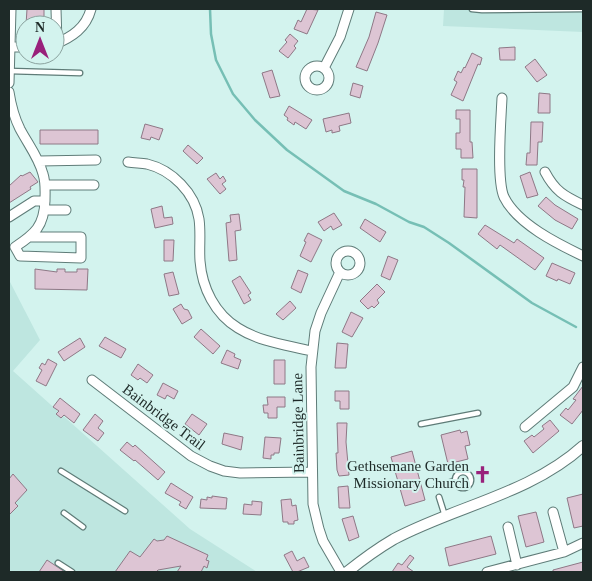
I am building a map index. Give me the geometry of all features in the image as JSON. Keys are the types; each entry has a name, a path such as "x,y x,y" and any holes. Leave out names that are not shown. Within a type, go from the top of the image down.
{"street":[{"path":"9,83 11,9"},
{"path":"65,40 82,28 91,9"},
{"path":"324,68 340,37 349,9"},
{"path":"10,47 15,47"},
{"path":"9,92 16,120 39,162 45,185 42,222 30,237 15,247 20,256 81,258 80,237 30,237"},
{"path":"502,98 501,182 504,196 512,210 520,218 556,243 583,256"},
{"path":"39,162 96,160"},
{"path":"128,162 147,164 163,170 178,180 189,194 196,207 199,219 200,262 203,279 211,300 223,316 238,328 254,336 311,351"},
{"path":"545,172 552,186 570,199 583,205"},
{"path":"45,185 94,185"},
{"path":"9,218 34,202 66,210"},
{"name":"Bainbridge Lane","path":"340,272 320,313 311,351 314,504 319,529 329,553 341,572"},
{"path":"525,427 572,387 583,367"},
{"name":"Bainbridge Trail","path":"92,380 191,456 210,466 224,471 240,473 312,472"},
{"path":"347,572 368,555 394,540 530,482 582,449"},
{"path":"553,512 564,552"},
{"path":"508,527 517,565"},
{"path":"487,572 564,552 583,544"}],"lane":[{"path":"472,9 583,9"},
{"path":"9,71 80,73"},
{"path":"421,424 478,413"},
{"path":"61,470 125,511"},
{"path":"436,486 455,482"},
{"path":"439,497 445,517"},
{"path":"64,513 83,527"},
{"path":"58,562 72,572"}],"shaded area":[{"path":"444,9 583,9 583,32 443,26"},
{"path":"9,280 40,340 13,371 190,529 257,572 9,572"}],"building":[{"path":"27,9 44,9 44,15 27,15"},
{"path":"307,9 318,10 307,34 294,29 298,20 301,22"},
{"path":"376,12 387,15 367,71 356,67 369,37"},
{"path":"290,34 298,41 294,46 296,48 288,58 279,51 287,42 285,40"},
{"path":"515,47 515,60 500,60 499,48"},
{"path":"472,53 482,58 463,101 451,95 457,82 454,80 458,71 461,73 465,68"},
{"path":"535,59 547,75 537,82 525,67"},
{"path":"272,70 280,96 270,98 262,73"},
{"path":"353,83 363,86 360,98 350,95"},
{"path":"539,93 550,94 550,113 538,113"},
{"path":"289,106 312,120 306,129 295,122 294,125 287,120 288,118 284,115"},
{"path":"456,110 470,110 470,142 472,142 473,158 461,158 461,149 456,149 456,133 460,133 460,119 456,119"},
{"path":"349,113 351,123 339,126 340,131 332,133 332,130 326,132 323,119"},
{"path":"531,122 543,122 542,142 538,142 537,165 526,165 527,153 530,153"},
{"path":"145,124 163,129 159,140 151,137 150,140 141,138"},
{"path":"40,130 98,130 98,144 40,144"},
{"path":"188,145 203,158 197,164 183,151"},
{"path":"462,169 477,169 477,218 464,217 465,187 463,187"},
{"path":"30,172 38,182 30,187 31,189 9,203 9,186 21,175"},
{"path":"530,172 538,195 527,198 520,176"},
{"path":"216,173 220,179 223,176 226,181 222,184 226,189 220,194 207,179"},
{"path":"546,197 578,219 572,229 555,220 538,206"},
{"path":"162,206 164,218 172,217 173,224 155,228 151,209"},
{"path":"334,213 342,225 333,230 331,226 324,231 318,222"},
{"path":"239,214 241,230 235,231 237,260 229,261 226,223 231,222 230,215"},
{"path":"365,219 386,232 380,242 360,228"},
{"path":"485,225 514,243 517,239 544,258 535,270 500,245 497,249 478,234"},
{"path":"308,233 322,240 311,262 300,256"},
{"path":"164,240 174,240 173,261 164,261"},
{"path":"388,256 398,260 390,280 381,276"},
{"path":"552,263 575,273 570,284 546,276"},
{"path":"35,269 57,272 57,269 65,269 65,272 77,272 77,269 88,269 87,290 35,289"},
{"path":"298,270 308,274 301,293 291,288"},
{"path":"173,272 179,294 169,296 164,274"},
{"path":"240,276 251,293 248,295 251,300 244,304 232,281"},
{"path":"377,284 385,292 377,300 379,303 374,308 372,306 368,309 360,301"},
{"path":"290,301 296,308 283,320 276,314"},
{"path":"181,304 184,309 188,310 192,318 182,324 173,309"},
{"path":"351,312 363,318 352,337 342,332"},
{"path":"201,329 220,346 213,354 194,337"},
{"path":"105,337 126,349 121,358 99,346"},
{"path":"80,338 85,347 64,361 58,352"},
{"path":"337,343 348,344 346,368 335,368"},
{"path":"227,350 235,354 234,357 241,360 238,369 221,363"},
{"path":"48,359 57,364 46,386 36,381 42,370 39,368 42,363 45,365"},
{"path":"274,360 285,360 285,384 274,384"},
{"path":"138,364 153,375 147,383 131,375"},
{"path":"163,383 178,391 174,399 167,395 165,399 157,395"},
{"path":"583,386 583,410 572,424 560,415 566,408 568,410 576,400 573,399"},
{"path":"335,391 349,391 349,409 340,409 340,401 335,401"},
{"path":"267,397 285,397 285,407 277,407 277,418 268,418 268,413 264,413 263,405 268,405"},
{"path":"60,398 80,414 74,423 64,415 61,418 56,414 59,411 53,407"},
{"path":"95,414 103,421 98,428 104,433 98,441 83,430"},
{"path":"192,414 207,424 199,435 185,424"},
{"path":"550,420 559,431 533,453 524,441 532,435 534,437 544,429 542,426"},
{"path":"337,423 347,423 346,442 349,475 339,476 337,470"},
{"path":"460,430 461,433 467,431 470,445 465,446 468,459 448,464 441,435"},
{"path":"224,433 243,437 241,450 222,444"},
{"path":"265,437 281,438 279,453 271,455 271,459 263,458"},
{"path":"127,442 133,447 135,445 165,472 158,480 120,450"},
{"path":"412,451 425,500 405,506 391,457"},
{"path":"13,474 27,490 15,503 18,506 9,515 9,479"},
{"path":"171,483 193,497 186,509 179,505 181,502 165,493"},
{"path":"348,486 350,508 339,508 338,487"},
{"path":"583,494 583,526 574,528 567,498"},
{"path":"212,496 227,498 226,509 200,508 201,499 207,500 207,497 212,498"},
{"path":"291,499 292,506 296,505 298,520 294,521 294,524 288,524 288,522 283,522 281,500"},
{"path":"252,501 262,502 261,515 243,514 244,504 252,505"},
{"path":"536,512 544,542 526,547 518,516"},
{"path":"353,516 359,537 349,541 342,519"},
{"path":"167,536 208,555 206,560 209,561 207,568 204,566 201,572 177,572 181,566 156,572 115,572 130,551 140,557 154,539 157,541 164,540"},
{"path":"491,536 496,554 449,566 445,548"},
{"path":"292,551 297,561 304,557 309,567 293,572 284,555"},
{"path":"410,555 414,558 407,567 414,572 392,572 398,563 402,565"},
{"path":"47,560 65,572 39,572"},
{"path":"583,562 583,572 553,572 553,570"}],"waterway":[{"path":"210,9 211,34 216,60 233,94 255,120 287,150 344,191 376,204 409,222 424,227 532,303 576,327"}],"place":[{"name":"Gethsemane Garden Missionary Church","path":"483,475"}]}
